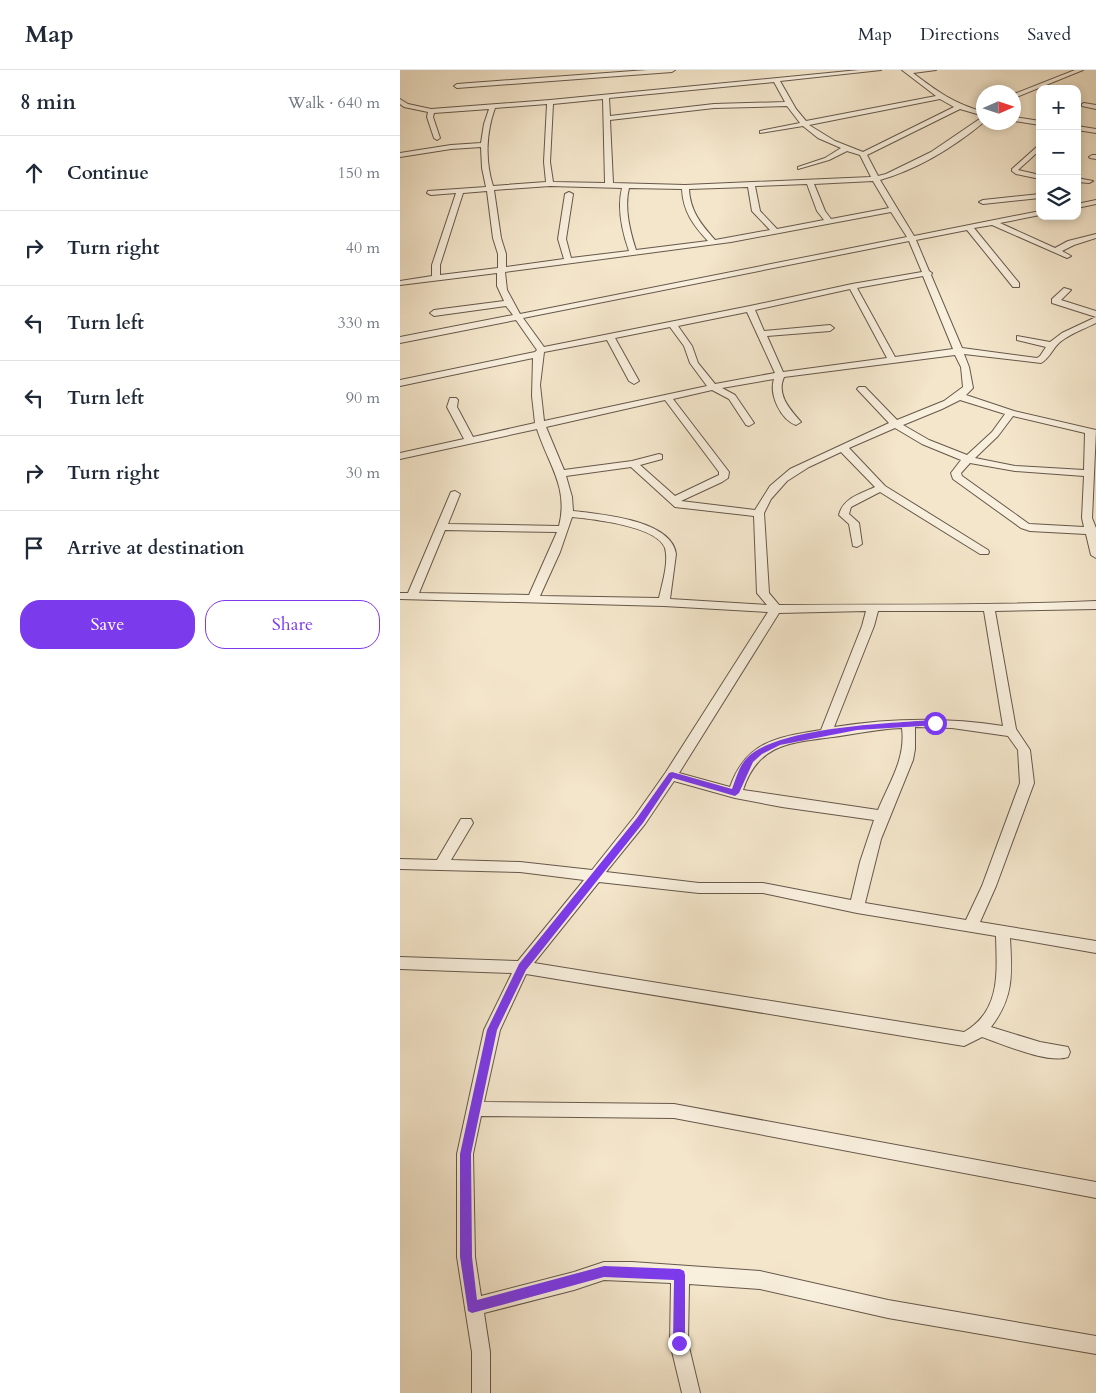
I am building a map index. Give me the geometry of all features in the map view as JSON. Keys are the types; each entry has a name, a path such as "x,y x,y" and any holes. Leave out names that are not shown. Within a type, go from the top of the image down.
{"street":[{"path":"457,86 672,70"},
{"path":"824,70 831,75"},
{"path":"400,101 406,106 431,111 606,97 878,70"},
{"path":"906,71 933,70"},
{"path":"1021,93 1080,70"},
{"path":"906,71 941,97 959,107 976,112"},
{"path":"776,609 763,593 759,513 764,501 784,477 802,465 960,397 968,388 965,367 932,290 928,273 912,239 863,154 824,140 805,124 787,104 777,81"},
{"path":"606,97 609,185"},
{"path":"762,132 941,97"},
{"path":"550,102 547,162 550,184"},
{"path":"607,118 714,106 787,104"},
{"path":"1084,105 1096,106"},
{"path":"493,106 485,131 484,145 487,177 491,189 498,240 502,254 502,270 500,274 502,287 508,303 532,334 539,352 535,373 536,402 540,413 540,425 560,474 568,503 568,513 563,529 533,598"},
{"path":"863,154 959,107"},
{"path":"431,111 430,117 437,138"},
{"path":"1021,120 1036,122"},
{"path":"432,194 550,184 685,186 876,179 892,175 945,146 976,124"},
{"path":"1081,129 1096,131"},
{"path":"400,155 451,147 484,145"},
{"path":"800,168 827,159 846,148"},
{"path":"1036,150 1014,170 1018,173 1036,176"},
{"path":"1081,180 1089,181"},
{"path":"810,182 821,210 829,222"},
{"path":"751,184 752,201 760,219 776,231"},
{"path":"626,186 623,196 627,234 633,252"},
{"path":"685,186 687,208 713,242"},
{"path":"436,277 436,265 460,192"},
{"path":"568,261 562,239 569,194"},
{"path":"983,202 1036,196"},
{"path":"1081,204 1096,202"},
{"path":"400,283 713,242 895,210"},
{"path":"400,340 1036,214"},
{"path":"994,223 1067,256"},
{"path":"970,228 1016,285"},
{"path":"1055,251 1096,236"},
{"path":"1087,238 1096,241"},
{"path":"400,383 609,336 750,309 852,286 928,273"},
{"path":"852,286 892,360"},
{"path":"1067,290 1055,301 1096,314"},
{"path":"434,313 508,303"},
{"path":"750,309 780,375 777,384 780,402 786,413 796,422"},
{"path":"400,456 712,387 780,375 959,352 1038,361 1044,358 1052,344 1061,337 1096,320"},
{"path":"672,324 688,346 694,363 712,387 732,397 749,424"},
{"path":"762,334 830,328"},
{"path":"609,336 634,380"},
{"path":"1020,338 1052,344"},
{"path":"862,388 878,410 894,424 969,459 1001,466 1090,473"},
{"path":"960,397 1012,414 1093,432 1086,518 1092,531 1096,555"},
{"path":"668,398 724,472 724,476 718,480 674,501"},
{"path":"453,400 452,408 470,440"},
{"path":"1012,414 956,473 957,477 1025,526 1092,531"},
{"path":"842,448 851,455 881,488 984,552"},
{"path":"560,474 633,464 659,457"},
{"path":"633,464 679,505 759,513"},
{"path":"857,544 854,523 844,515 846,507 848,503 881,488"},
{"path":"455,494 442,527 406,596 664,602 776,609 1096,605"},
{"path":"568,513 642,528 657,533 667,541 670,548 670,557 664,602"},
{"path":"442,527 563,529"},
{"path":"825,734 868,626 872,607"},
{"path":"971,925 990,886 1027,782 1024,750 1010,728 989,607"},
{"path":"481,1393 480,1352 466,1257 465,1154 492,1030 522,967 640,820 672,775 776,609"},
{"path":"735,793 745,766 759,752 778,743 857,728 908,723 935,723 1012,732"},
{"path":"857,907 859,892 882,816 906,763 911,744 908,723"},
{"path":"672,775 735,793 782,802 882,816"},
{"path":"441,865 466,823"},
{"path":"400,864 520,867 699,888 763,888 857,907 1096,947"},
{"path":"400,963 522,967 964,1038 971,1037 981,1030 1004,986 1003,930"},
{"path":"981,1030 1040,1049 1062,1052"},
{"path":"474,1108 674,1111 1096,1190"},
{"path":"472,1307 604,1271 680,1275 760,1280 888,1309 1096,1345"},
{"path":"680,1275 679,1343 691,1393"}],"route":[{"path":"679,1343 680,1275 604,1271 574,1281 472,1307 466,1257 465,1154 492,1030 522,967 640,820 672,775 735,793 745,766 750,760 759,752 778,743 857,728 908,723 935,723"}]}
